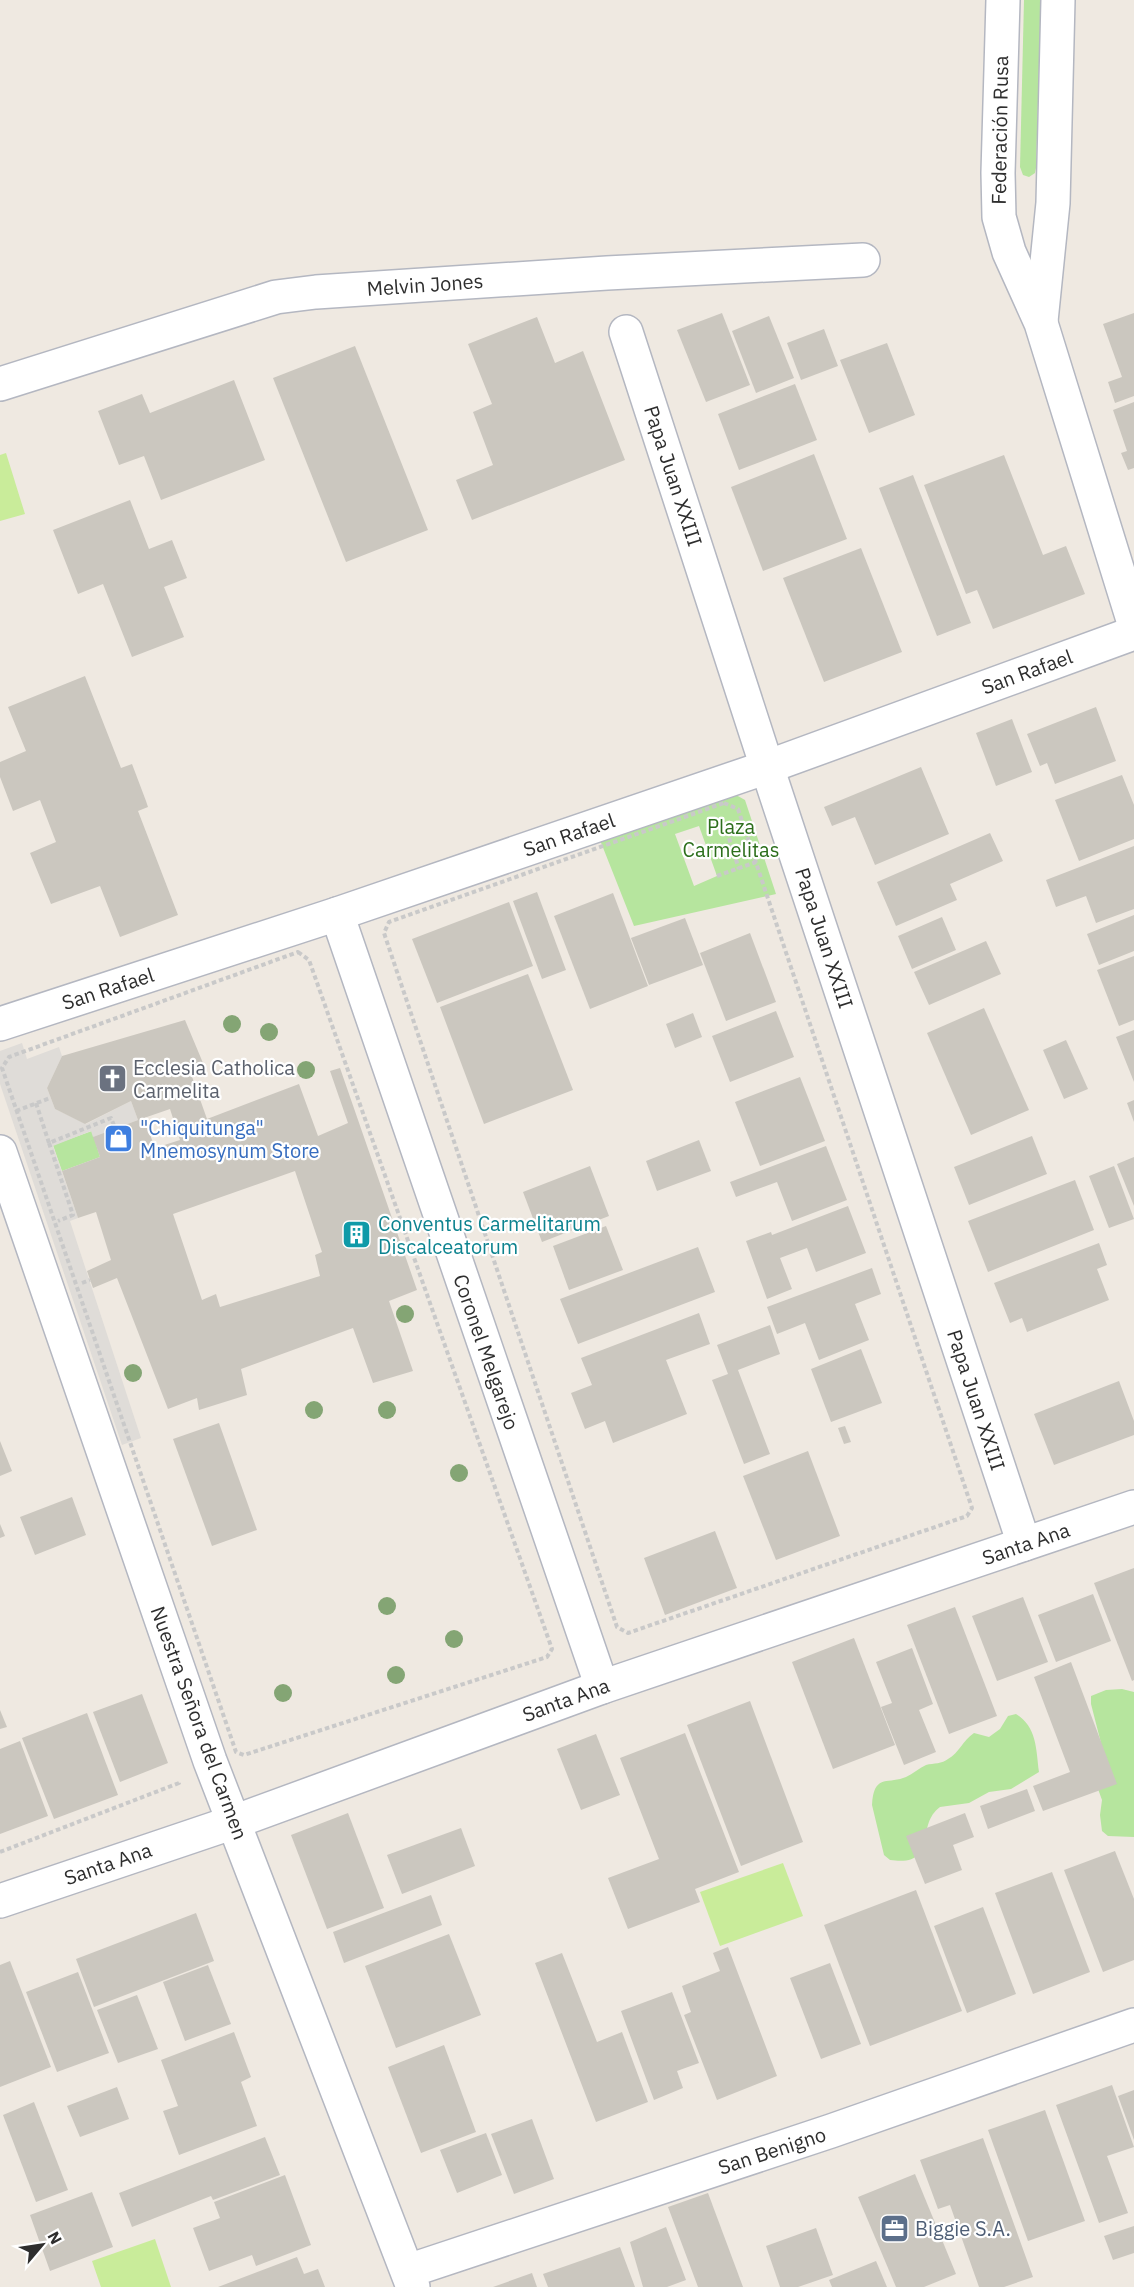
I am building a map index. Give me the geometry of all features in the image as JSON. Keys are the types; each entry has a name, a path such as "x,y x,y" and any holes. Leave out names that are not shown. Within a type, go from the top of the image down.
{"street":[{"name":"Federación Rusa","path":"1003,0 998,173 999,217 1010,252 1041,323 1134,623"},
{"name":"Federación Rusa","path":"1041,323 1053,203 1058,0"},
{"name":"Melvin Jones","path":"0,384 276,297 316,292 607,273 863,260"},
{"name":"Papa Juan XXIII","path":"626,332 1024,1544"},
{"name":"San Rafael","path":"0,1024 337,914 767,767 1134,633"},
{"name":"Coronel Melgarejo","path":"337,914 602,1687"},
{"name":"Nuestra Señora del Carmen","path":"0,1152 210,1761 410,2279"},
{"name":"Santa Ana","path":"0,1901 234,1822 602,1687 1134,1507"},
{"name":"San Benigno","path":"410,2279 1134,2025"}],"path":[{"name":"Papa Juan XXIII","path":"628,1633 968,1516 972,1508 738,809 724,803"},
{"path":"708,822 717,819 724,823 740,869"},
{"path":"717,876 756,862"},
{"name":"Coronel Melgarejo","path":"244,1755 547,1657 552,1649 309,960 298,952"},
{"path":"1,1069 16,1110 50,1098"},
{"path":"36,1104 73,1215 54,1222"},
{"path":"49,1143 111,1118 115,1128"},
{"path":"0,1852 179,1783"}],"green space":[{"path":"1024,0 1041,0 1036,168 1035,173 1029,177 1023,175 1020,167"},
{"path":"6,453 25,514 0,521 0,455"},
{"name":"Plaza Carmelitas","path":"729,791 745,800 776,894 634,926 598,835","holes":["699,826 717,876 694,886 675,834"]},
{"path":"92,1131 100,1157 62,1171 53,1145"},
{"path":"1122,1689 1134,1692 1134,1837 1108,1836 1102,1831 1100,1815 1102,1800 1094,1778 1101,1743 1091,1696 1106,1690"},
{"path":"1016,1714 1023,1719 1032,1732 1039,1772 1011,1789 989,1792 969,1803 940,1807 932,1815 921,1851 915,1857 905,1861 890,1860 884,1855 872,1805 875,1788 883,1782 906,1777 926,1765 946,1761 974,1733 989,1737 1000,1729 1008,1716"},
{"path":"783,1863 803,1916 720,1946 700,1892"},
{"path":"155,2239 171,2287 101,2287 92,2261"}],"shaded area":[{"path":"22,1043 27,1059 59,1047 62,1056 47,1088 55,1109 86,1124 131,1101 138,1120 93,1137 91,1131 53,1146 78,1218 70,1221 141,1438 122,1445 0,1084 0,1051"}],"building":[{"path":"722,313 750,385 706,402 677,330"},
{"path":"1134,313 1134,396 1115,403 1108,382 1122,377 1103,324"},
{"path":"769,316 794,378 756,393 732,331"},
{"path":"537,317 555,363 583,351 625,460 472,520 456,480 493,465 473,412 492,404 468,344"},
{"path":"824,329 838,366 801,380 787,343"},
{"path":"887,343 915,415 869,433 840,360"},
{"path":"355,346 428,530 346,562 273,378"},
{"path":"234,380 265,460 161,500 144,456 119,465 98,411 142,394 150,413"},
{"path":"795,384 817,440 739,470 718,414"},
{"path":"1134,402 1134,468 1128,470 1121,453 1127,451 1113,410"},
{"path":"814,454 847,539 763,571 731,487"},
{"path":"1004,455 1043,555 1066,546 1085,594 993,629 977,590 966,594 924,485"},
{"path":"913,475 971,623 937,636 879,488"},
{"path":"130,500 149,549 172,540 187,578 164,587 184,637 132,657 103,584 78,594 53,530"},
{"path":"861,548 902,652 824,682 783,578"},
{"path":"85,676 121,768 132,764 148,807 138,811 178,915 120,937 100,886 51,904 30,853 56,842 40,800 13,811 0,777 0,762 26,751 8,707"},
{"path":"1096,707 1116,761 1055,784 1047,763 1040,766 1027,734"},
{"path":"1012,719 1032,772 996,786 976,733"},
{"path":"921,767 949,834 875,865 855,817 832,826 824,807"},
{"path":"1122,775 1134,805 1134,839 1079,861 1055,800"},
{"path":"990,833 1003,861 950,884 957,900 896,926 877,882"},
{"path":"1134,846 1134,909 1096,923 1086,896 1056,907 1046,880"},
{"path":"537,892 566,970 542,979 513,901"},
{"path":"613,893 648,986 590,1009 554,916"},
{"path":"509,902 533,966 437,1003 412,939"},
{"path":"1134,915 1134,951 1099,965 1087,934"},
{"path":"942,917 956,950 912,969 898,936"},
{"path":"685,918 703,965 649,985 631,938"},
{"path":"750,933 776,1002 726,1021 700,953"},
{"path":"986,941 1001,974 929,1005 914,972"},
{"path":"1134,956 1134,1020 1119,1026 1097,970"},
{"path":"528,974 573,1090 484,1124 440,1007"},
{"path":"984,1008 1029,1110 971,1135 927,1033"},
{"path":"776,1011 794,1057 730,1082 712,1036"},
{"path":"693,1013 702,1037 675,1048 666,1024"},
{"name":"Conventus Carmelitarum Discalceatorum","path":"185,1020 203,1063 190,1071 207,1119 299,1084 318,1136 348,1123 330,1071 340,1068 417,1290 389,1301 413,1371 373,1383 353,1328 241,1369 247,1395 199,1410 197,1398 168,1409 117,1278 93,1288 87,1271 111,1260 96,1212 78,1218 62,1171 100,1157 93,1137 138,1120 131,1101 85,1124 55,1109 47,1088 62,1056","holes":["170,1109 180,1140 155,1148 144,1118","295,1171 322,1252 315,1255 320,1276 220,1307 216,1294 202,1300 173,1214"]},
{"path":"1134,1030 1134,1082 1116,1037"},
{"path":"1066,1040 1088,1089 1064,1099 1043,1050"},
{"path":"800,1077 825,1141 760,1166 735,1102"},
{"path":"1134,1100 1134,1122 1127,1103"},
{"path":"1032,1136 1047,1174 969,1205 954,1167"},
{"path":"699,1140 711,1171 657,1191 646,1161"},
{"path":"826,1146 847,1200 792,1221 777,1182 736,1197 730,1182"},
{"path":"1134,1157 1134,1206 1117,1164"},
{"path":"590,1166 609,1216 542,1242 523,1192"},
{"path":"1114,1166 1134,1219 1109,1228 1089,1176"},
{"path":"1075,1180 1094,1230 988,1272 968,1221"},
{"path":"848,1206 866,1253 816,1272 807,1248 780,1258 792,1289 767,1299 746,1241 771,1232 772,1235"},
{"path":"606,1226 623,1270 569,1290 553,1246"},
{"path":"1099,1243 1107,1265 1097,1269 1109,1300 1027,1332 1022,1318 1010,1323 994,1283"},
{"path":"698,1247 715,1292 578,1344 560,1299"},
{"path":"872,1268 881,1294 855,1304 869,1340 819,1360 805,1323 777,1334 767,1307"},
{"path":"699,1313 710,1344 666,1360 687,1414 613,1443 605,1421 585,1429 571,1393 592,1385 581,1358"},
{"path":"770,1325 780,1354 738,1370 770,1454 744,1464 712,1380 728,1374 717,1345"},
{"path":"861,1349 882,1403 831,1422 811,1369"},
{"path":"1119,1381 1134,1421 1134,1435 1054,1465 1034,1414"},
{"path":"219,1423 257,1530 212,1546 173,1439"},
{"path":"845,1426 851,1442 844,1444 838,1428"},
{"path":"0,1441 12,1471 0,1476"},
{"path":"808,1451 840,1536 776,1560 743,1476"},
{"path":"72,1497 86,1535 35,1555 20,1517"},
{"path":"0,1524 5,1536 0,1538"},
{"path":"715,1531 737,1588 665,1615 644,1558"},
{"path":"1134,1568 1134,1680 1132,1681 1094,1583"},
{"path":"1093,1594 1111,1641 1056,1662 1038,1615"},
{"path":"1023,1597 1048,1662 997,1681 972,1616"},
{"path":"955,1607 997,1716 949,1734 907,1625"},
{"path":"854,1638 895,1745 833,1769 792,1662"},
{"path":"912,1648 933,1704 919,1710 936,1752 904,1765 881,1707 892,1703 876,1662"},
{"path":"1071,1662 1117,1784 1043,1811 1033,1786 1070,1772 1034,1677"},
{"path":"142,1694 168,1763 120,1782 93,1712"},
{"path":"750,1701 803,1842 741,1866 687,1725"},
{"path":"0,1710 7,1727 0,1729"},
{"path":"87,1713 118,1795 54,1819 22,1738"},
{"path":"685,1733 739,1872 695,1889 700,1902 628,1929 608,1878 659,1859 620,1758"},
{"path":"596,1734 620,1795 581,1810 557,1749"},
{"path":"20,1741 48,1816 0,1834 0,1749"},
{"path":"1027,1789 1035,1811 988,1829 980,1806"},
{"path":"348,1813 384,1908 327,1929 291,1835"},
{"path":"965,1813 974,1837 953,1845 962,1870 925,1884 906,1836"},
{"path":"461,1828 475,1866 402,1894 387,1855"},
{"path":"1115,1851 1134,1899 1134,1960 1103,1972 1064,1870"},
{"path":"1052,1872 1090,1972 1033,1994 995,1893"},
{"path":"916,1890 962,2011 870,2046 824,1925"},
{"path":"431,1895 442,1925 344,1963 333,1932"},
{"path":"983,1907 1016,1994 967,2013 934,1926"},
{"path":"196,1913 214,1961 94,2007 76,1959"},
{"path":"449,1934 481,2015 396,2048 365,1966"},
{"path":"728,1947 777,2076 717,2100 684,2015 691,2012 682,1986 720,1971 713,1953"},
{"path":"562,1953 597,2042 622,2032 648,2102 596,2122 535,1963"},
{"path":"10,1961 51,2067 0,2087 0,1965"},
{"path":"830,1963 861,2044 821,2059 790,1978"},
{"path":"208,1965 231,2024 185,2041 163,1982"},
{"path":"78,1972 109,2053 57,2072 26,1992"},
{"path":"672,1992 699,2063 677,2071 683,2088 654,2100 621,2011"},
{"path":"137,1995 158,2049 118,2063 97,2010"},
{"path":"234,2032 251,2077 241,2082 257,2126 179,2155 163,2111 178,2106 161,2060"},
{"path":"444,2045 476,2132 421,2153 388,2067"},
{"path":"1112,2085 1134,2147 1107,2156 1128,2213 1099,2223 1056,2105"},
{"path":"117,2087 129,2119 80,2137 67,2106"},
{"path":"1134,2090 1134,2140 1118,2096"},
{"path":"34,2102 68,2190 36,2202 3,2115"},
{"path":"1045,2110 1085,2221 1028,2241 988,2130"},
{"path":"532,2119 554,2179 514,2194 491,2134"},
{"path":"486,2133 502,2175 457,2193 440,2150"},
{"path":"265,2137 280,2175 213,2200 211,2196 132,2227 119,2193"},
{"path":"983,2138 1033,2277 1004,2287 979,2287 950,2205 938,2209 920,2160"},
{"path":"915,2174 956,2274 924,2287 896,2287 858,2197"},
{"path":"285,2175 311,2245 256,2266 252,2255 209,2271 193,2228 220,2218 214,2202"},
{"path":"92,2192 113,2247 50,2271 30,2215"},
{"path":"708,2193 743,2287 698,2287 668,2207"},
{"path":"1134,2226 1134,2253 1113,2260 1104,2236"},
{"path":"666,2227 686,2280 667,2287 643,2287 630,2242"},
{"path":"816,2228 833,2275 798,2287 780,2287 766,2246"},
{"path":"620,2247 635,2287 548,2287 543,2274"},
{"path":"297,2257 304,2274 318,2269 325,2287 218,2287"},
{"path":"876,2261 887,2287 832,2287 829,2280"},
{"path":"532,2273 537,2287 493,2287"}],"place":[{"name":"Ecclesia Catholica Carmelita","path":"112,1079"},
{"name":"\"Chiquitunga\" Mnemosynum Store","path":"119,1139"},
{"name":"Conventus Carmelitarum Discalceatorum","path":"357,1235"},
{"name":"Biggie S.A.","path":"894,2229"}]}
